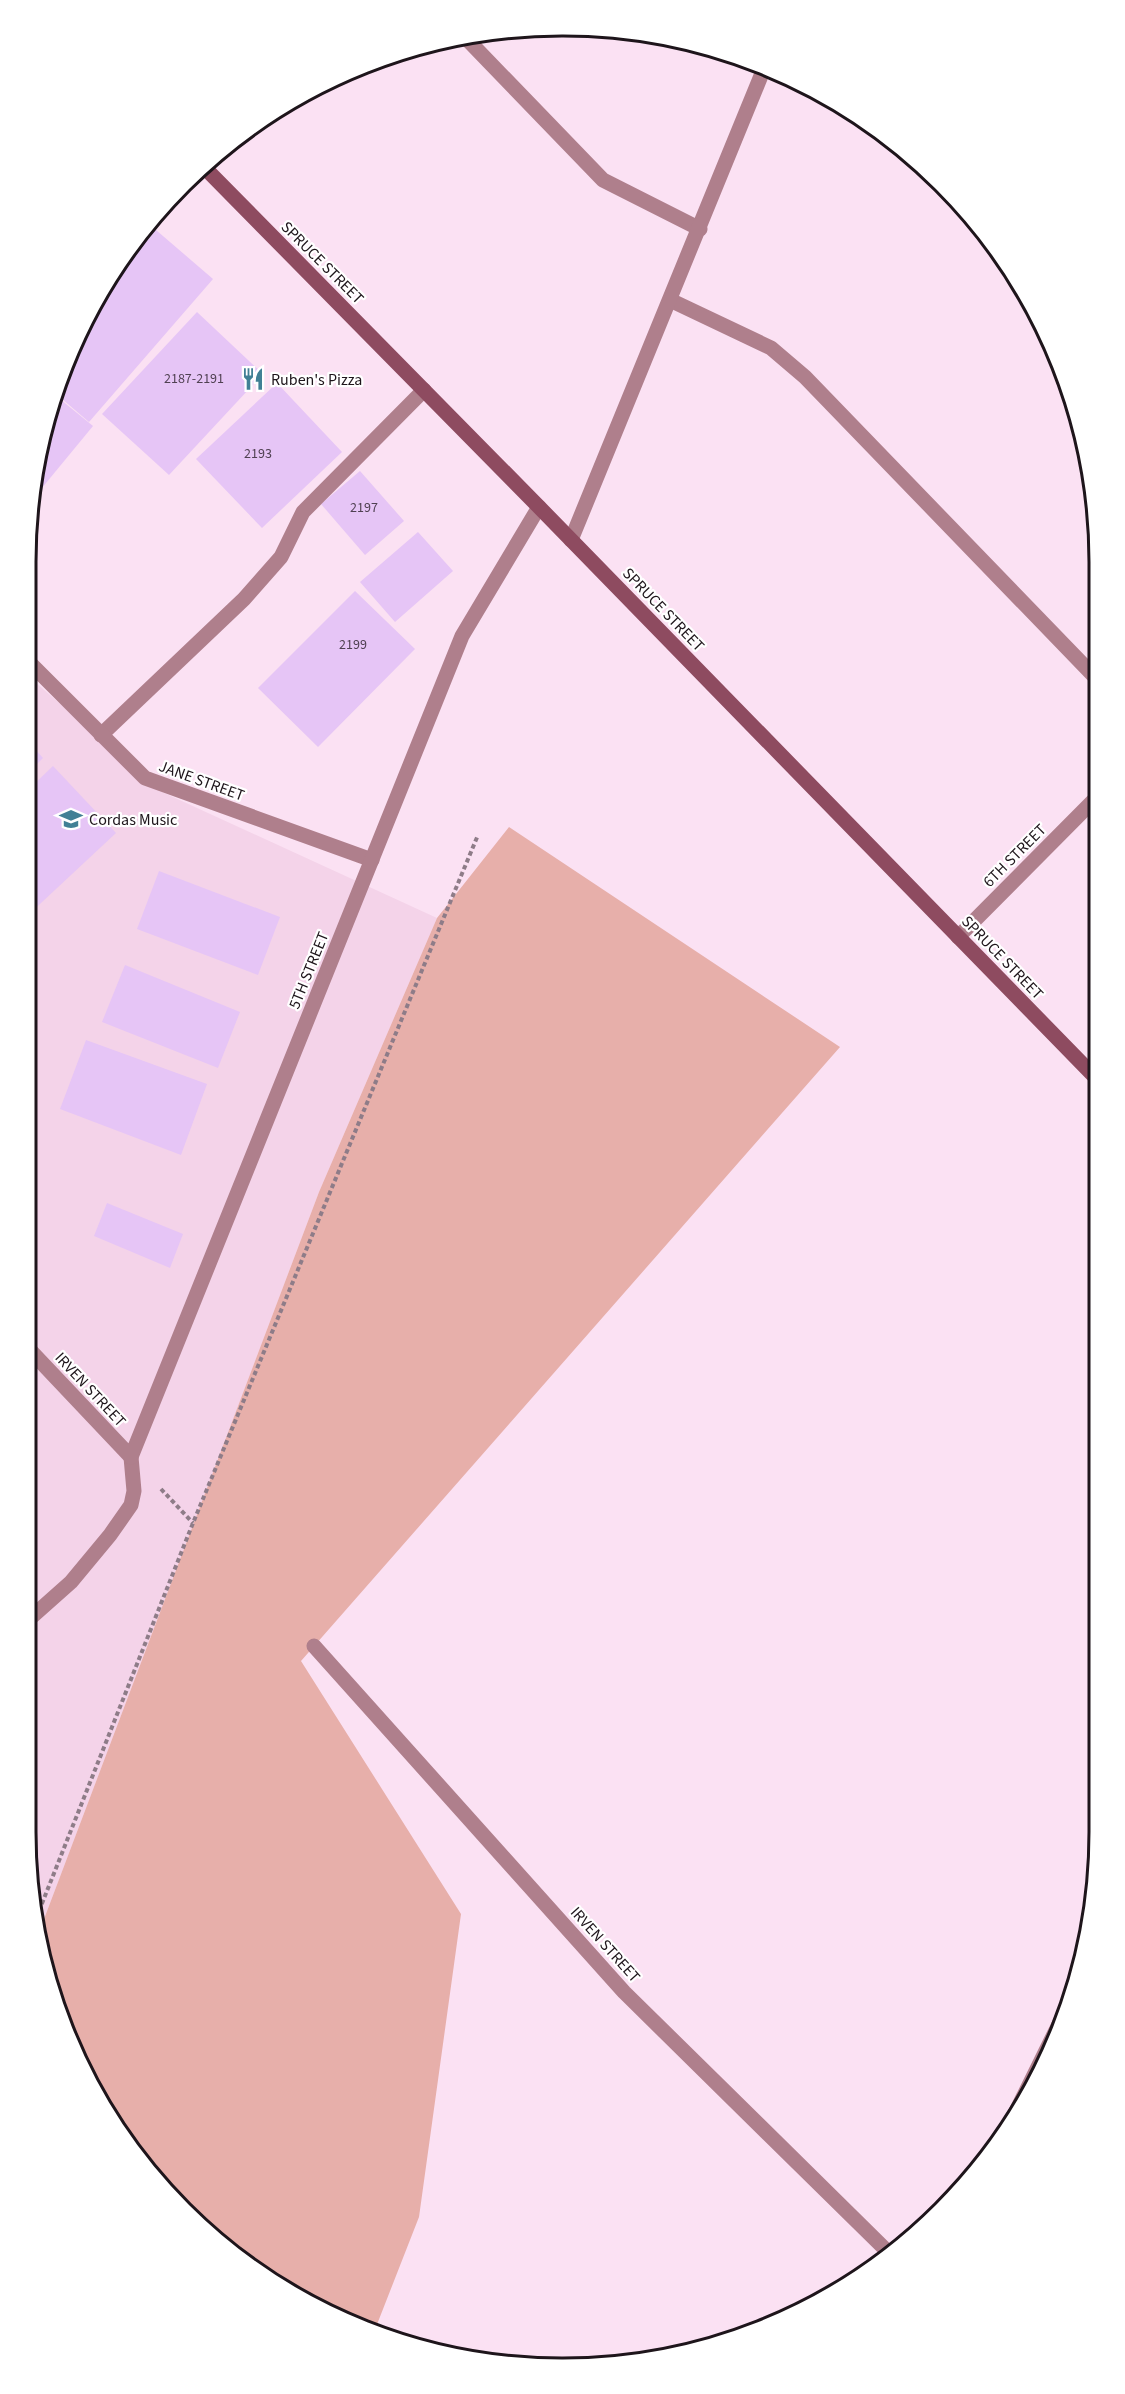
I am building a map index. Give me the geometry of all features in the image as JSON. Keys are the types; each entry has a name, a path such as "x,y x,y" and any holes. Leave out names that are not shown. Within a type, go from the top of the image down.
{"street":[{"path":"472,44 603,180 700,229"},
{"path":"571,540 761,75"},
{"name":"SPRUCE STREET","path":"209,172 1089,1071"},
{"path":"670,300 771,348 805,377 1089,671"},
{"path":"101,735 244,599 281,557 303,512 424,390"},
{"name":"5TH STREET","path":"131,1457 462,636 539,507"},
{"name":"JANE STREET","path":"36,669 145,778 372,860"},
{"name":"6TH STREET","path":"958,937 1089,805"},
{"name":"IRVEN STREET","path":"36,1357 131,1457"},
{"path":"36,1613 71,1582 110,1535 131,1505 134,1491 131,1457"},
{"name":"IRVEN STREET","path":"314,1646 624,1992 884,2248"}],"path":[{"path":"42,1904 193,1523 478,835"}],"shaded area":[{"path":"36,683 160,791 437,918 319,1192 44,1919 37,1866 36,1832"},
{"path":"509,827 840,1047 301,1661 461,1914 419,2217 377,2324 330,2304 270,2269 215,2227 167,2179 125,2124 90,2064 64,2001 44,1919 319,1192 437,918"}],"building":[{"path":"155,229 213,279 89,422 62,399 64,393 90,330 107,299"},
{"path":"197,312 263,374 169,475 102,414"},
{"path":"277,383 342,452 262,528 196,459"},
{"path":"62,400 93,426 42,488 46,460"},
{"path":"360,471 404,521 365,555 321,504"},
{"path":"418,532 453,571 395,622 360,582"},
{"path":"355,591 415,649 318,747 258,688"},
{"path":"36,750 43,758 36,765"},
{"path":"53,766 116,833 36,908 36,782"},
{"path":"159,871 280,917 258,975 137,929"},
{"path":"125,965 240,1012 218,1068 102,1022"},
{"path":"86,1040 207,1084 181,1155 60,1109"},
{"path":"107,1203 183,1234 170,1268 94,1236"}],"place":[{"name":"Ruben's Pizza","path":"253,379"},
{"name":"Cordas Music","path":"71,819"}]}
